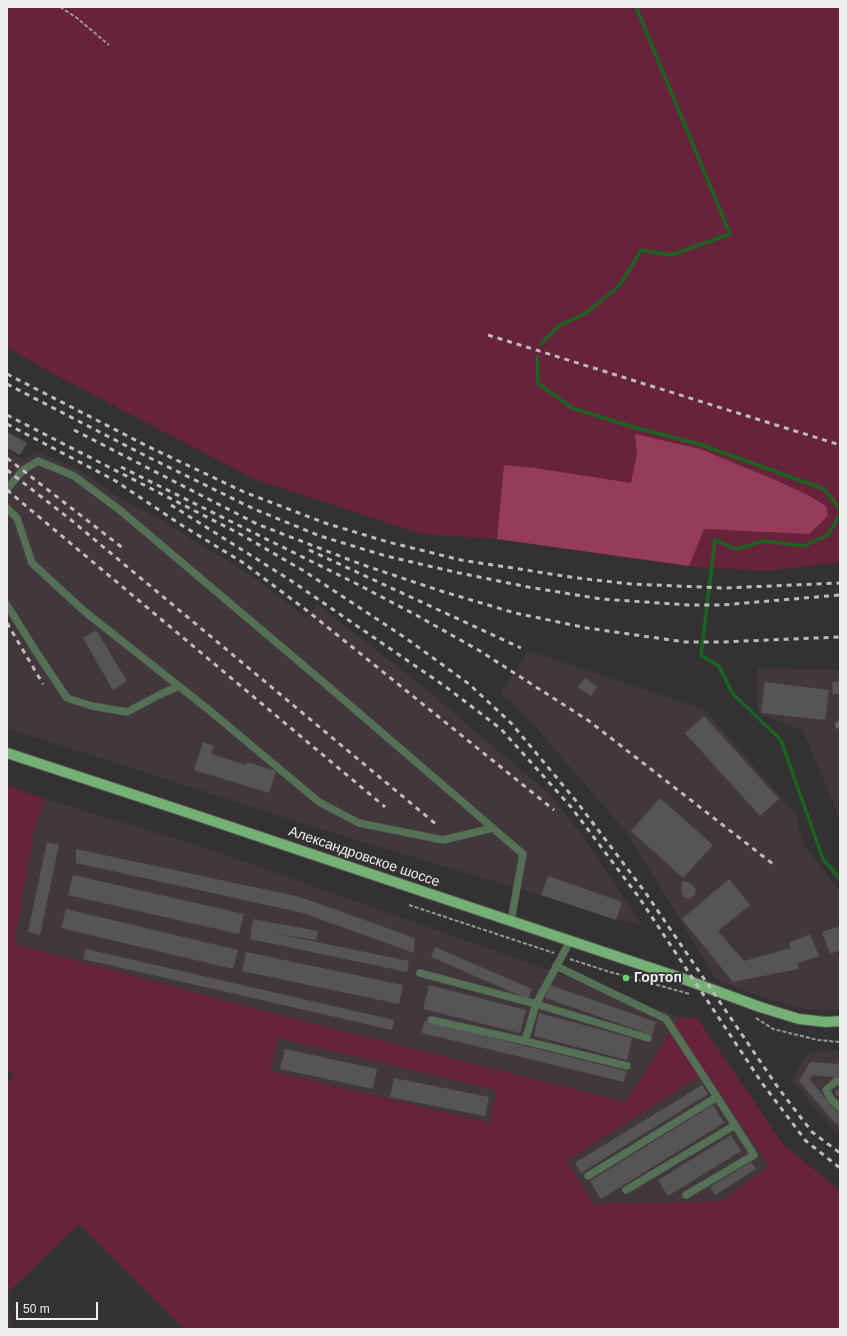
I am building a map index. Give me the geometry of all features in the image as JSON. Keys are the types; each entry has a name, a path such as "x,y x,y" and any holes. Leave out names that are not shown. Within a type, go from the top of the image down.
{"main road":[{"name":"Александровское шоссе","path":"7,753 511,921 760,1007 799,1019 826,1022 840,1020"}],"lane":[{"path":"7,490 23,470 38,461 74,476 132,521 493,828 523,854 511,921"},
{"path":"7,508 17,518 32,563 84,611 179,686 319,802 358,823 443,840 493,828"},
{"path":"7,605 37,653 68,698 92,706 127,712 179,686"},
{"path":"525,1041 536,1004 570,941"},
{"path":"556,966 666,1019 754,1155 686,1195"},
{"path":"420,973 536,1004 648,1038"},
{"path":"431,1020 627,1066"},
{"path":"840,1082 836,1082 826,1090 831,1099 840,1108"},
{"path":"588,1176 717,1097"},
{"path":"626,1190 735,1125"}],"path":[{"path":"60,7 77,18 109,45"},
{"path":"409,905 610,972 690,994"},
{"path":"755,1017 773,1029 818,1040 840,1042"}],"shaded area":[{"path":"7,7 840,7 840,562 766,571 688,566 497,539 422,534 254,479 50,372 7,347"},
{"path":"635,434 700,449 773,479 808,495 826,506 828,516 809,534 704,529 689,566 497,539 504,465 535,468 631,483 637,453"},
{"path":"7,451 23,459 36,451 80,470 119,498 161,520 256,579 306,618 317,604 422,686 551,796 583,837 642,926 327,831 7,728"},
{"path":"528,651 705,710 796,815 804,846 840,891 840,1009 831,1011 800,1008 753,994 716,979 628,834 533,724 501,693"},
{"path":"758,668 840,670 840,819 803,730 758,714"},
{"path":"7,785 45,799 34,832 14,944 279,1015 626,1102 680,1017 697,1018 783,1144 840,1191 840,1329 184,1329 79,1224 8,1292 7,1082 14,1076 7,1070","holes":["278,1038 497,1090 490,1123 270,1071","706,1072 769,1166 722,1201 594,1204 566,1161"]},
{"path":"45,799 203,847 680,1017 627,1102 279,1015 14,944 34,832"},
{"path":"277,1038 498,1090 490,1123 270,1071"},
{"path":"840,1050 840,1133 831,1127 792,1080 808,1053"},
{"path":"706,1072 770,1166 722,1201 594,1204 566,1161"},
{"path":"7,1286 8,1292 12,1329 7,1329"}],"building":[{"path":"7,432 27,443 20,455 7,448"},
{"path":"96,630 127,681 113,690 83,638"},
{"path":"585,678 597,687 591,696 578,687"},
{"path":"840,681 840,694 833,694 832,682"},
{"path":"765,682 829,690 825,720 761,713"},
{"path":"704,716 779,799 760,816 685,733"},
{"path":"203,742 214,746 211,754 246,765 247,762 276,771 269,793 194,770"},
{"path":"660,798 713,845 683,878 631,831"},
{"path":"47,842 59,845 40,935 28,932"},
{"path":"76,849 300,897 415,938 414,953 303,913 76,863"},
{"path":"73,875 244,914 239,934 68,895"},
{"path":"548,876 622,902 616,920 541,895"},
{"path":"729,879 750,905 718,931 744,961 791,948 789,943 810,934 819,956 798,963 799,969 733,982 682,919"},
{"path":"686,881 694,886 696,890 695,895 689,899 684,897 681,892 682,882"},
{"path":"66,909 238,950 233,969 61,928"},
{"path":"253,919 318,931 316,940 273,933 409,961 407,972 250,939"},
{"path":"840,926 840,950 830,954 822,932"},
{"path":"435,947 532,989 528,999 431,957"},
{"path":"86,949 394,1020 392,1030 83,959"},
{"path":"246,952 403,985 399,1004 242,971"},
{"path":"429,985 526,1010 520,1033 423,1009"},
{"path":"550,985 656,1022 652,1035 545,998"},
{"path":"539,1013 632,1038 627,1060 534,1036"},
{"path":"424,1021 626,1071 624,1082 422,1033"},
{"path":"285,1049 377,1069 373,1089 280,1069"},
{"path":"810,1062 840,1064 840,1078 813,1075 809,1079 840,1115 840,1126 834,1122 799,1081"},
{"path":"394,1078 489,1097 485,1116 390,1097"},
{"path":"702,1085 708,1094 581,1173 575,1163"},
{"path":"840,1087 840,1098 835,1093"},
{"path":"713,1105 724,1123 601,1199 590,1181"},
{"path":"731,1135 741,1151 668,1196 658,1180"},
{"path":"751,1162 756,1169 715,1195 710,1187"}],"waterway":[{"path":"541,344 558,326 586,313 620,285 641,250 671,255 730,234 636,7"},
{"path":"537,357 538,383 572,408 633,427 699,444 824,489 840,509"},
{"path":"840,514 828,535 804,546 763,541 736,549 715,540 701,655 719,666 732,693 781,740 823,859 840,879"}],"railway":[{"path":"488,335 840,445"},
{"path":"7,374 149,447 244,492 325,523 388,542 461,560 577,578 631,584 724,588 840,583"},
{"path":"7,384 146,456 254,509 320,536 386,556 528,587 601,599 689,605 722,605 840,595"},
{"path":"7,415 242,535 304,571 407,639 469,684 511,723 577,802 645,892 779,1089 812,1132 840,1153"},
{"path":"7,424 114,480 183,526 242,562 310,613 554,810"},
{"path":"74,430 257,524 363,565 441,591 515,613 587,628 685,642 840,637"},
{"path":"7,458 124,549"},
{"path":"121,467 355,583 480,651 589,721 773,864"},
{"path":"7,470 71,520 437,825"},
{"path":"7,490 385,807"},
{"path":"171,505 290,580 446,687 501,729 571,807 638,896 762,1083 806,1141 840,1168"},
{"path":"309,550 521,648"},
{"path":"7,623 43,684"}],"place":[{"name":"Гортоп","path":"626,978"}]}
